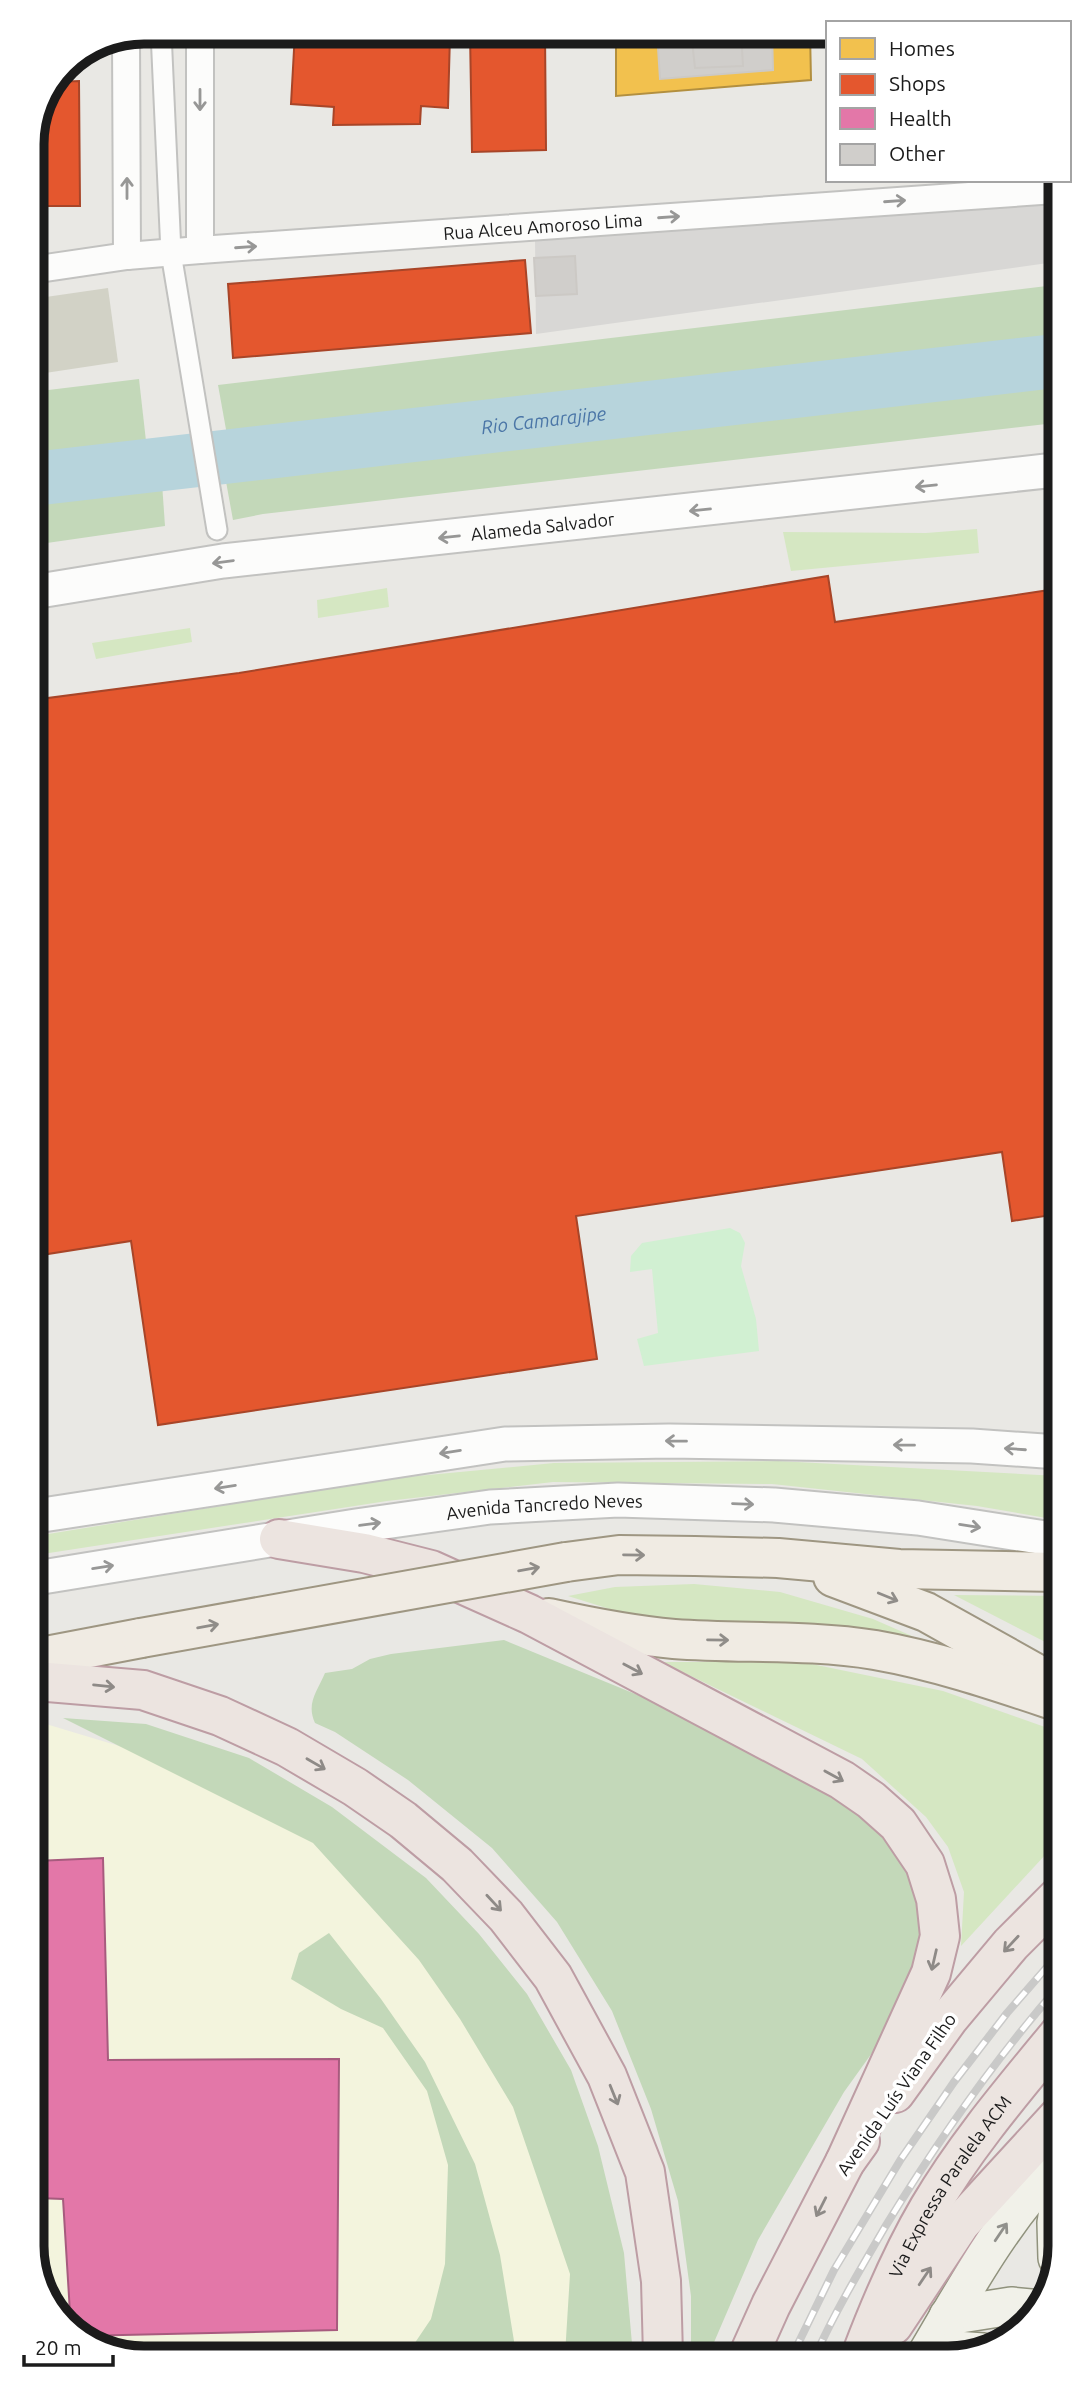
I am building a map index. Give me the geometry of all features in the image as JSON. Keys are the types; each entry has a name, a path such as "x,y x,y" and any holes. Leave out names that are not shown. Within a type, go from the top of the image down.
{"highway":[{"path":"279,1539 364,1553 431,1570 529,1614 842,1780 871,1800 898,1824 925,1864 936,1899 940,1936 931,1973 845,2162"},
{"path":"44,1682 143,1690 220,1716 287,1747 404,1820 457,1865 506,1916 553,1977 607,2076 645,2172 661,2281 663,2346"},
{"name":"Avenida Luís Viana Filho","path":"753,2346 845,2162 949,2018 1011,1944 1048,1907"},
{"name":"Via Expressa Paralela ACM","path":"865,2346 884,2297 929,2208 1011,2093 1048,2048"},
{"path":"879,2346 960,2224 1048,2128"}],"main road":[{"path":"44,1656 566,1562 619,1555 778,1558 899,1569 1048,1572"},
{"path":"778,1558 926,1612 1048,1680"},
{"path":"529,1614 607,1631 675,1639 805,1642 876,1650 956,1668 1048,1698"},
{"path":"931,2346 1002,2230 1048,2173"},
{"path":"948,2316 1011,2306 1027,2307"}],"street":[{"path":"162,44 171,253 217,530"},
{"path":"200,44 200,250"},
{"path":"126,46 127,257"},
{"name":"Rua Alceu Amoroso Lima","path":"44,268 200,250 1048,190"},
{"name":"Alameda Salvador","path":"44,590 223,561 1048,471"},
{"path":"44,1515 505,1444 669,1441 972,1446 1048,1451"},
{"name":"Avenida Tancredo Neves","path":"44,1577 490,1507 618,1500 774,1505 892,1516 1048,1539"}],"shaded area":[{"path":"1048,200 1048,263 536,334 535,238"},
{"path":"1048,286 1048,343 227,435 218,385"},
{"path":"108,288 118,362 44,373 44,297"},
{"path":"139,379 147,450 44,461 44,391"},
{"path":"1048,381 1048,424 263,514 233,520 225,476"},
{"path":"162,483 165,526 44,543 44,497"},
{"path":"730,1228 740,1233 745,1243 741,1266 756,1319 759,1351 644,1366 637,1339 658,1333 652,1269 630,1272 631,1256 642,1243"},
{"path":"504,1640 662,1705 818,1782 869,1817 896,1846 923,1907 920,1965 887,2032 844,2092 758,2240 712,2346 691,2346 691,2296 678,2201 651,2109 612,2011 557,1922 492,1848 408,1780 335,1732 315,1723 312,1703 325,1673 352,1669 370,1659"},
{"path":"63,1718 146,1724 249,1758 332,1807 426,1878 479,1934 527,1994 571,2070 598,2146 624,2253 632,2346 566,2346 570,2274 513,2107 460,2019 419,1960 313,1843"},
{"path":"44,1723 275,1793 532,2056 594,2346 138,2346 112,2341 83,2325 73,2317 57,2296 49,2278 44,2246"},
{"path":"329,1933 381,1999 425,2062 475,2164 500,2255 514,2346 413,2346 431,2319 445,2264 448,2165 427,2091 383,2028 341,2009 291,1979 299,1953"}],"green space":[{"path":"977,529 979,553 791,571 783,532 926,533"},
{"path":"387,588 389,607 318,618 317,600"},
{"path":"190,628 192,642 96,659 92,643"},
{"path":"778,1461 1048,1475 1048,1518 977,1506 772,1484 553,1482 387,1501 44,1554 44,1535 386,1479 554,1463"},
{"path":"694,1584 780,1592 873,1619 937,1647 870,1632 778,1622 690,1622 616,1611 568,1596 615,1587"},
{"path":"954,1595 1048,1596 1048,1643"},
{"path":"662,1662 802,1662 943,1691 1048,1728 1048,1852 961,1946 964,1892 948,1847 926,1817 862,1759"}],"building: Homes":[{"path":"616,44 810,44 811,80 616,96"}],"building: Shops":[{"path":"294,44 450,44 448,108 421,106 420,124 333,125 334,107 291,104"},
{"path":"470,44 545,44 546,150 472,152"},
{"path":"79,81 80,206 44,206 44,138 47,118 54,100 66,82"},
{"path":"525,260 531,333 233,358 228,284"},
{"path":"828,576 835,622 1048,590 1048,1216 1012,1221 1002,1152 576,1216 597,1359 158,1425 131,1241 44,1255 44,699 239,673"}],"building: Health":[{"path":"103,1858 108,2060 339,2059 337,2330 99,2336 70,2313 63,2199 44,2198 44,1861"}],"building: Other":[{"path":"658,44 772,44 773,70 660,79"},
{"path":"692,44 742,44 743,66 695,68"},
{"path":"575,256 577,294 536,296 534,258"}],"waterway":[{"name":"Rio Camarajipe","path":"44,478 1048,362"}],"railway":[{"path":"797,2346 834,2270 901,2159 954,2082 1007,2013 1048,1966"},
{"path":"820,2346 885,2227 925,2164 989,2072 1048,1999"}]}
